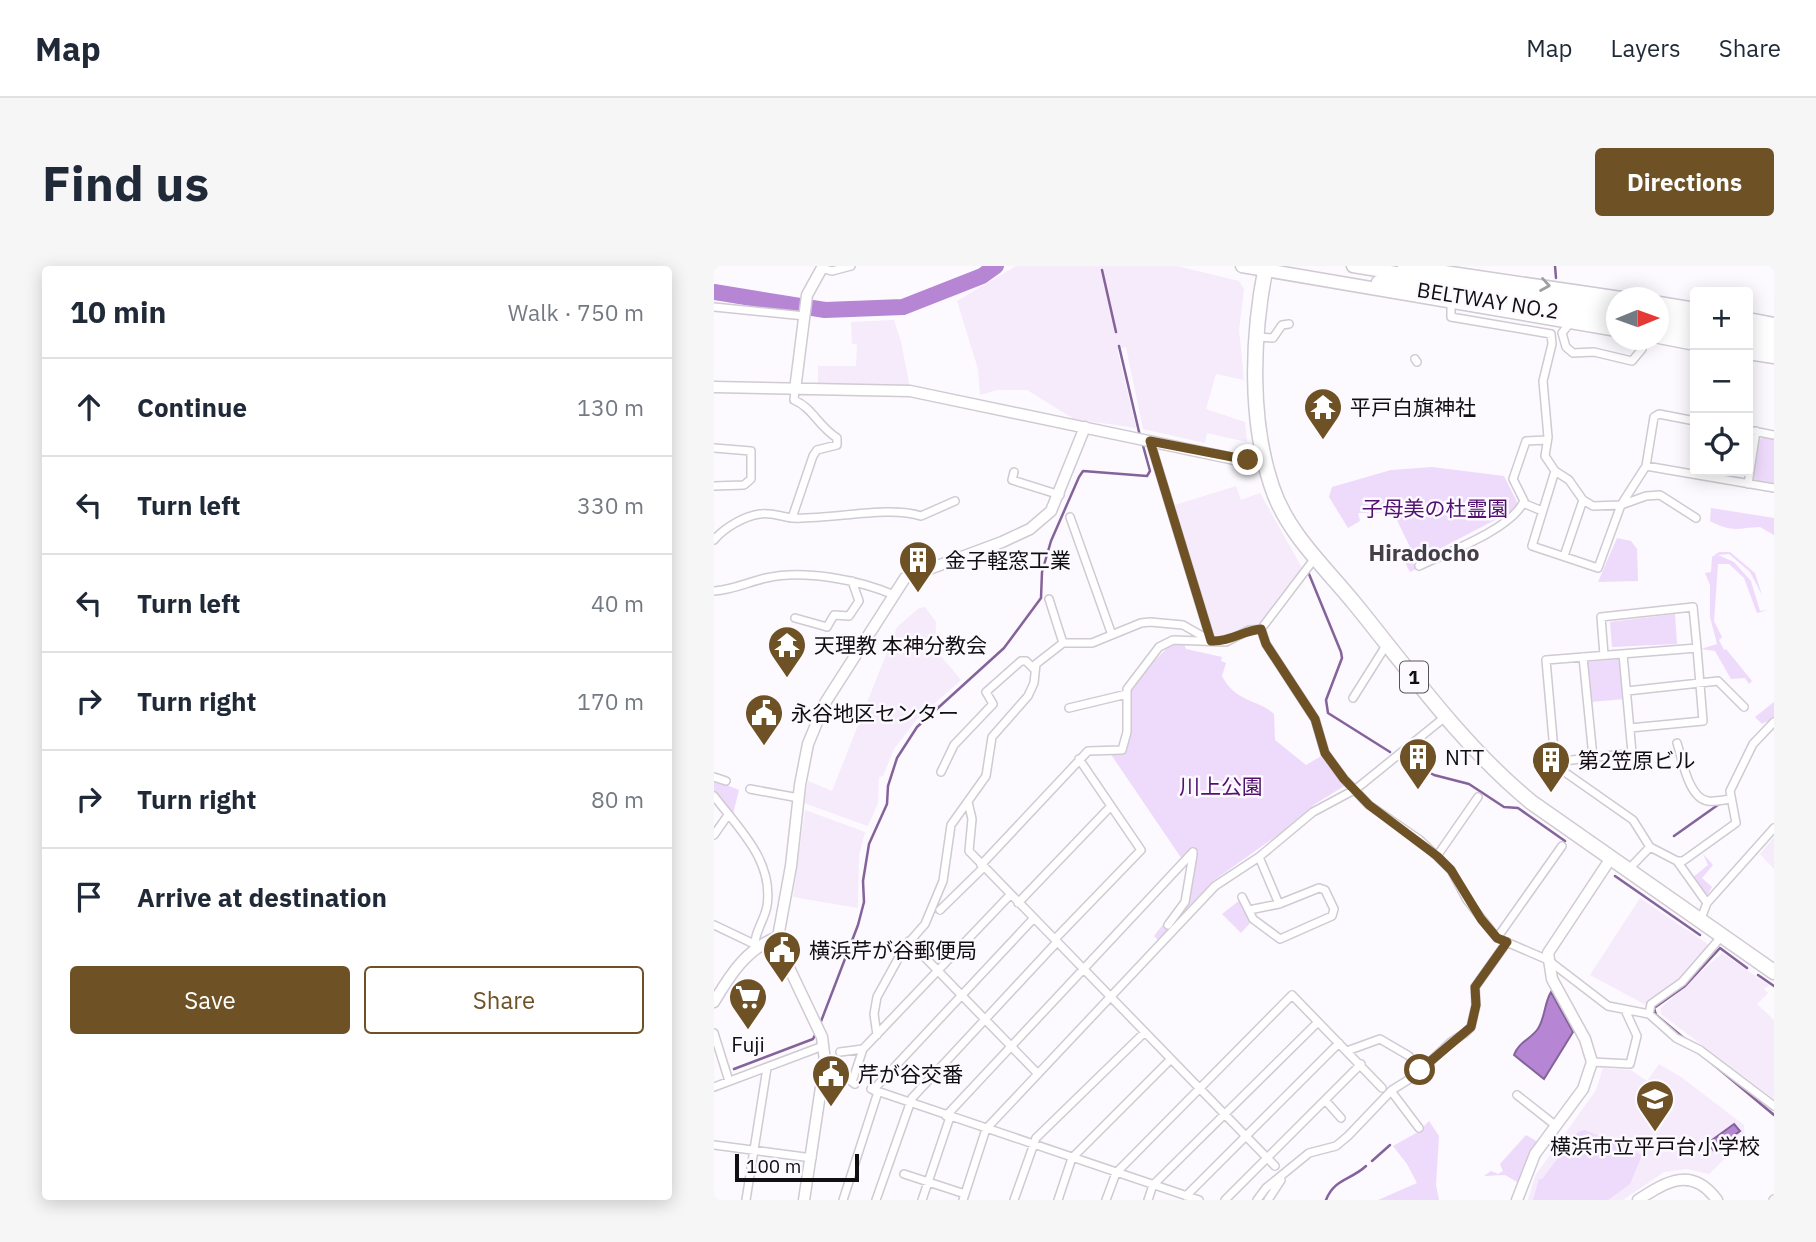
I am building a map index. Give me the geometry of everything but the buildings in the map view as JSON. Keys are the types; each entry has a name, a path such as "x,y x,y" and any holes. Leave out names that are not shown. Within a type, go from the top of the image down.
{"highway":[{"name":"1","path":"1269,267 1259,337 1258,423 1262,457 1284,514 1445,717 1506,781 1774,972"}],"main road":[{"path":"1242,266 1269,267 1451,303 1606,328"},
{"name":"BELTWAY NO.2","path":"1353,266 1606,318"},
{"path":"1405,266 1474,271 1606,295"},
{"name":"BELTWAY NO.2","path":"1269,267 1606,308"},
{"path":"1669,305 1690,308"},
{"path":"1669,314 1690,315"},
{"path":"1669,316 1690,320"},
{"path":"1753,321 1772,327"},
{"path":"1753,339 1772,327"},
{"path":"1669,333 1690,335"},
{"path":"1669,336 1690,342"},
{"path":"1753,343 1774,345"},
{"path":"1753,345 1774,357"}],"street":[{"path":"792,518 813,456 817,450 837,445 837,438 822,428 808,406 794,400 806,299 822,267 832,271 851,266"},
{"path":"1451,303 1451,317 1551,334 1552,344 1543,381 1547,440 1545,456 1555,471 1569,480 1583,500 1601,507 1661,495 1696,519"},
{"path":"714,307 805,314"},
{"path":"1575,323 1562,333 1566,347 1573,353 1594,352 1633,360 1641,350"},
{"path":"1259,337 1273,338 1282,325 1289,324"},
{"path":"714,387 910,391 1239,460 1262,457"},
{"path":"1555,471 1532,546 1598,568 1621,505 1646,466 1654,417 1659,414 1690,420"},
{"path":"804,1200 825,1061 823,1042 778,937 808,744 816,722 905,578 988,548 1030,529 1052,511 1085,427"},
{"path":"1753,431 1774,435"},
{"path":"1542,511 1523,503 1513,479 1526,441 1547,440"},
{"path":"1150,441 1211,641"},
{"path":"714,448 751,451 751,479 744,485 714,486"},
{"path":"1646,466 1774,488"},
{"path":"1014,472 1012,480 1060,495"},
{"path":"1748,484 1749,476"},
{"path":"1564,556 1583,500"},
{"path":"714,540 723,530 761,513 792,518 861,516 903,510 920,516 955,501"},
{"path":"1419,566 1489,531 1523,503"},
{"path":"1070,517 1112,635"},
{"path":"877,1035 874,1014 877,998 909,941 982,866 1079,759 1088,751 1122,750 1127,732 1127,694 1130,683 1166,643 1173,640 1226,642 1249,630 1261,629 1316,557"},
{"path":"714,591 734,589 780,575 852,581 894,595"},
{"path":"795,618 827,628 834,615 849,616 859,601 852,581"},
{"path":"1049,598 1063,643"},
{"path":"1604,655 1601,617 1693,607 1703,721 1630,728"},
{"path":"925,924 943,881 951,825 986,776 992,737 1028,696 1034,683 1034,669 1048,652 1063,643 1092,643 1141,622 1174,623 1211,641"},
{"path":"1261,629 1266,644 1315,719 1325,753 1344,782 1356,789 1369,805 1437,856 1451,870 1467,900 1497,938 1548,960 1571,975 1601,1002 1649,1014 1774,1105"},
{"path":"1353,698 1387,644"},
{"path":"1697,648 1546,660 1555,762 1566,773 1633,820 1650,847 1677,861 1707,903"},
{"path":"1555,762 1632,753 1623,654"},
{"path":"1583,657 1593,757"},
{"path":"941,772 954,745 993,704 986,692 1021,661 1026,661 1034,669"},
{"path":"1627,691 1718,681 1744,707"},
{"path":"1069,708 1127,694"},
{"path":"904,1174 964,1197 986,1129 1111,996 1160,939 1215,886 1259,857 1312,812 1356,789 1445,717"},
{"path":"1677,861 1692,858 1736,824 1736,812 1730,799 1730,791 1753,744 1774,722"},
{"path":"1677,743 1692,786 1700,798 1707,801 1730,799"},
{"path":"876,1200 910,1103 1140,850 1079,759"},
{"path":"714,777 726,781"},
{"path":"750,789 799,798"},
{"path":"714,796 757,851 769,888 766,909 754,946 714,1002"},
{"path":"1437,856 1478,797"},
{"path":"968,802 973,826 969,851 1275,1166"},
{"path":"1018,903 1111,806"},
{"path":"714,835 728,815"},
{"path":"1700,921 1707,903 1774,828"},
{"path":"1497,938 1562,846"},
{"path":"1628,870 1650,847"},
{"path":"922,1200 948,1116 1011,1044 1194,852 1185,902 1168,925"},
{"path":"1259,857 1279,904"},
{"path":"1517,1200 1525,1172 1583,1088 1591,1062 1586,1040 1552,979 1548,953 1611,858"},
{"path":"1242,897 1253,919 1280,939 1332,916 1334,909 1325,890 1319,888 1279,904 1249,910"},
{"path":"855,1083 852,1082 863,1049 1010,895"},
{"path":"843,1200 874,1091 1034,918"},
{"path":"714,925 754,946 778,937"},
{"path":"1649,1014 1651,1004 1682,982 1722,936"},
{"path":"909,941 987,1018 1038,1074"},
{"path":"1257,1200 1266,1188 1309,1153 1335,1146 1391,1091 1471,1027 1476,1005 1475,987 1507,942"},
{"path":"714,976 726,982"},
{"path":"1106,1200 1116,1173 1292,995 1382,1088"},
{"path":"1591,1062 1630,1064 1637,1036 1625,1010"},
{"path":"1148,1200 1153,1185 1318,1022"},
{"path":"1014,1200 1032,1144 1145,1032"},
{"path":"714,1033 716,1050 729,1082"},
{"path":"1347,1051 1380,1039 1409,1056 1420,1070"},
{"path":"714,1087 767,1068 823,1042"},
{"path":"1181,1197 1339,1043"},
{"path":"840,1052 863,1049"},
{"path":"1058,1200 1072,1158 1171,1059"},
{"path":"1225,1200 1361,1064"},
{"path":"746,1200 767,1068"},
{"path":"874,1091 1153,1185 1181,1197 1199,1200"},
{"path":"1391,1091 1419,1128"},
{"path":"1517,1096 1555,1125"},
{"path":"1325,1100 1342,1118"},
{"path":"714,1144 812,1158"},
{"path":"1268,1200 1284,1176"},
{"path":"1639,1200 1670,1181 1681,1179 1698,1182 1717,1200"}],"shaded area":[{"path":"1016,266 1177,266 1239,281 1244,289 1239,330 1244,380 1216,374 1206,409 1245,422 1247,442 1207,433 1205,443 1143,429 1126,347 1117,349 1136,428 1074,419 1027,390 997,390 980,395 978,369 957,301"},
{"path":"894,320 910,388 818,386 818,366 856,366 857,344 852,344 851,322"},
{"path":"1236,486 1241,500 1260,493 1302,568 1260,623 1248,625 1226,637 1214,638 1172,506"},
{"path":"925,607 936,622 935,649 961,680 917,719 894,749 883,776 879,777 878,803 868,826 804,803 808,781 832,791 897,627 919,608"},
{"path":"805,810 865,832 859,855 858,908 793,897"},
{"path":"1774,837 1774,869 1760,854"},
{"path":"1640,898 1712,947 1682,978 1646,1005 1590,975"},
{"path":"1722,953 1769,985 1764,989 1768,993 1757,1004 1774,1020 1774,1099 1661,1014 1661,1008"},
{"path":"1551,992 1573,1032 1544,1079 1514,1055 1540,1026"},
{"name":"横浜市立平戸台小学校","path":"1659,1064 1681,1077 1744,1125 1745,1139 1709,1174 1687,1169 1664,1172 1623,1200 1528,1200 1535,1176 1596,1090 1603,1068 1631,1070 1647,1081"},
{"path":"1734,1124 1740,1131 1714,1151 1708,1143"}],"green space":[{"path":"1764,437 1774,439 1774,485 1754,481 1752,477 1757,441"},
{"name":"子母美の杜霊園","path":"1432,467 1504,476 1517,502 1516,509 1422,558 1412,559 1416,569 1410,572 1402,557 1410,547 1393,512 1358,513 1360,521 1348,528 1329,497 1332,487 1391,470"},
{"path":"1711,508 1774,518 1774,535 1760,527 1735,529 1718,525 1710,521"},
{"path":"1617,538 1631,541 1637,549 1638,581 1598,582"},
{"path":"1719,552 1730,552 1755,573 1762,595 1750,572 1729,554 1718,555 1734,562 1751,581 1760,611 1768,610 1757,613 1744,578 1729,564 1718,564 1714,621 1722,637 1719,640 1724,650 1726,649 1752,681 1749,684 1745,678 1731,679 1715,651 1701,649 1717,644 1710,617 1710,585 1705,573 1711,572 1712,557"},
{"path":"1675,614 1677,644 1612,647 1610,622"},
{"name":"川上公園","path":"1184,644 1186,649 1222,657 1221,661 1226,663 1222,676 1228,685 1240,696 1274,714 1275,740 1306,765 1323,755 1346,785 1315,804 1279,834 1213,881 1158,940 1154,936 1181,901 1188,868 1108,750 1122,750 1127,689 1170,645"},
{"path":"1620,659 1625,699 1590,702 1586,662"},
{"path":"1774,702 1774,718 1762,724 1755,717"},
{"path":"714,780 739,790 733,814 714,791"},
{"path":"1703,854 1713,865 1702,878 1712,887 1706,897 1692,878 1708,865"},
{"path":"1240,900 1252,921 1241,933 1222,914"},
{"path":"1429,1121 1439,1136 1436,1185 1439,1200 1378,1200 1417,1183 1393,1146 1418,1132"},
{"path":"1585,1130 1642,1155 1630,1184 1608,1200 1533,1200 1539,1179 1542,1179 1578,1132"},
{"path":"1526,1135 1538,1142 1517,1182 1505,1175 1484,1176 1491,1171 1498,1174 1503,1171 1500,1164"}],"waterway":[{"path":"714,292 825,310 903,307 982,276 996,266"},
{"path":"1555,266 1556,278"},
{"path":"1102,270 1116,332"},
{"path":"1119,346 1140,436"},
{"path":"820,1024 858,925 864,902 863,881 869,844 887,804 888,786 897,758 917,727 1004,648 1041,598 1042,572 1051,541 1083,471 1147,476 1150,471 1142,442"},
{"path":"1309,574 1342,658 1326,700 1328,713 1390,752"},
{"path":"1404,759 1434,775 1469,784 1504,807 1518,808 1565,841"},
{"path":"1674,836 1722,802"},
{"path":"1615,876 1700,935"},
{"path":"1685,1039 1656,1015 1654,1008 1685,986 1720,948 1747,968"},
{"path":"1758,975 1774,986"},
{"path":"734,1069 813,1039 816,1033"},
{"path":"1696,1050 1774,1115"},
{"path":"1372,1161 1390,1145"},
{"path":"1326,1200 1338,1184 1366,1166"}],"place":[{"name":"平戸白旗神社","path":"1323,441"},
{"name":"金子軽窓工業","path":"918,594"},
{"name":"天理教 本神分教会","path":"787,679"},
{"name":"永谷地区センター","path":"764,747"},
{"name":"NTT","path":"1418,791"},
{"name":"第2笠原ビル","path":"1551,794"},
{"name":"横浜芹が谷郵便局","path":"782,984"},
{"name":"Fuji","path":"748,1031"},
{"name":"芹が谷交番","path":"831,1108"},
{"name":"横浜市立平戸台小学校","path":"1655,1133"}],"district":[{"name":"Hiradocho","path":"1424,552"}],"route":[{"path":"1248,460 1150,441 1211,641 1226,642 1249,630 1261,629 1266,644 1286,673 1298,698 1315,719 1325,753 1344,779 1369,805 1420,840 1451,870 1481,919 1497,938 1507,942 1475,987 1476,1005 1471,1027 1420,1070"}]}
